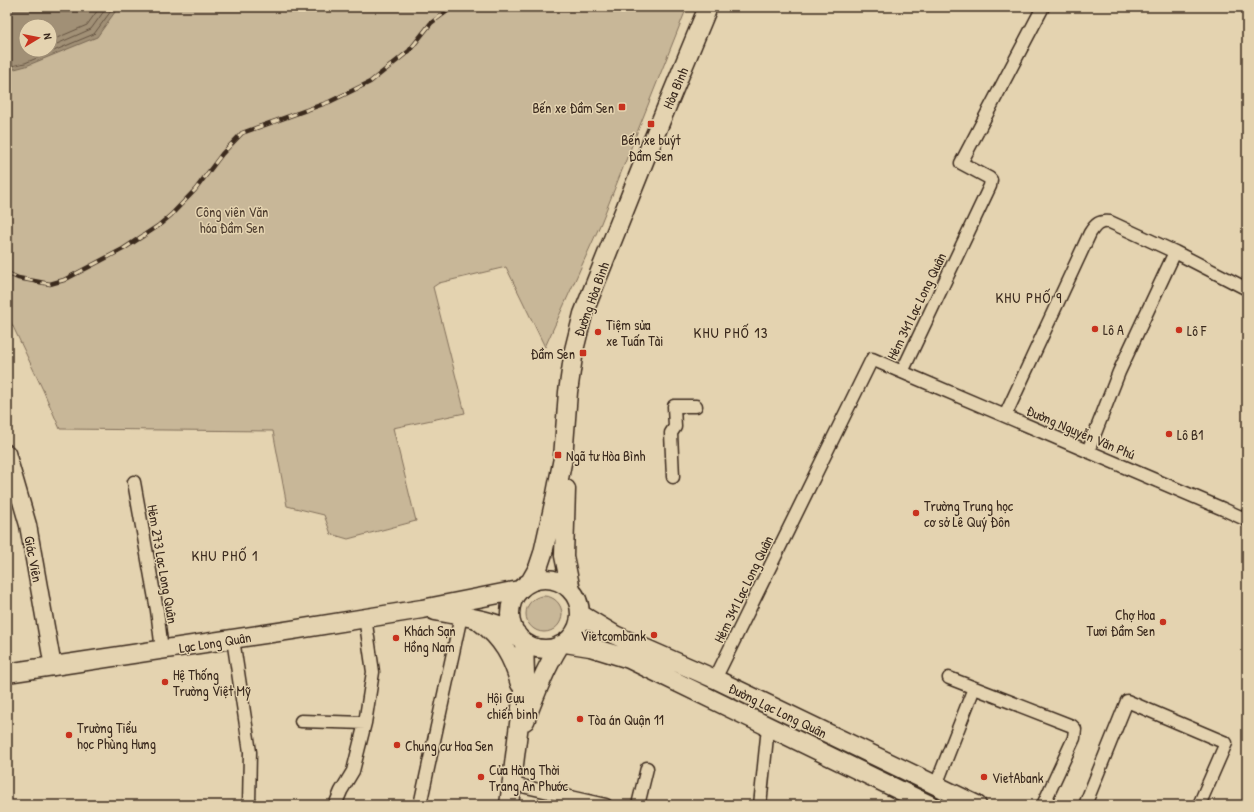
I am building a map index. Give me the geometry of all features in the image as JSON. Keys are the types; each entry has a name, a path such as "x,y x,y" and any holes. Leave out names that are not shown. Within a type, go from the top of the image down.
{"main road":[{"name":"Hòa Bình","path":"641,169 708,7"},
{"name":"Đường Hòa Bình","path":"525,586 538,568 543,553 552,511 563,458 568,392 579,326 641,169"},
{"name":"Đường Hòa Bình","path":"563,458 566,477 564,556 571,590"},
{"path":"422,609 525,586 546,579 556,580 571,590 579,605 579,622 576,630 563,644 551,661 542,678 518,740"},
{"path":"509,805 525,675 520,638 511,620 510,612 513,600 525,586"},
{"name":"Lạc Long Quân","path":"7,673 422,609"},
{"path":"422,609 469,618 507,628 529,645 542,649 549,649 563,644"},
{"name":"Đường Lạc Long Quân","path":"580,614 615,635 716,680 977,805"},
{"path":"469,618 495,634 508,652 516,668 522,690"},
{"name":"Đường Lạc Long Quân","path":"563,644 590,647 629,659 930,805"}],"street":[{"name":"Hẻm 341 Lạc Long Quân","path":"716,680 872,359 902,372 990,186 989,178 961,163 1043,7"},
{"path":"1005,416 1090,233 1101,221 1110,222 1175,252 1247,289"},
{"path":"1088,451 1120,372 1175,252"},
{"name":"Đường Nguyễn Văn Phú","path":"902,372 1247,520"},
{"path":"673,477 671,433 675,427 674,406 696,406"},
{"name":"Giác Viên","path":"7,453 23,508 34,554 53,667"},
{"name":"Hẻm 273 Lạc Long Quân","path":"134,482 157,610 162,650"},
{"path":"336,803 353,770 364,723 373,672 365,618"},
{"path":"420,805 469,618"},
{"path":"233,639 250,752 249,805"},
{"path":"949,678 1048,716 1072,726 1075,730 1074,738 1044,805"},
{"path":"936,785 974,688"},
{"path":"1085,805 1127,701 1226,743 1199,805"},
{"path":"301,721 364,723"},
{"path":"760,805 768,727"},
{"path":"638,805 647,768"},
{"path":"512,784 606,805"}],"green space":[{"name":"Công viên Văn hóa Đầm Sen","path":"7,7 687,7 601,223 545,347 506,267 439,283 433,287 465,413 393,428 416,521 348,539 331,534 324,515 287,506 273,431 60,429 9,318 7,309"},
{"path":"547,596 557,601 561,607 561,621 557,627 551,631 541,632 531,627 527,621 526,611 531,601 537,597"}],"water":[{"path":"7,7 116,7 115,12 97,37 58,53 58,18 18,18 18,58 46,58 26,66 7,71"}],"railway":[{"path":"7,273 18,278 50,284 64,280 123,249 158,226 171,215 195,190 222,154 242,133 329,102 370,82 409,51 431,23 453,7"}],"place":[{"name":"Bến xe Đầm Sen","path":"622,107"},
{"name":"Bến xe buýt Đầm Sen","path":"651,124"},
{"name":"Lô A","path":"1095,329"},
{"name":"Lô F","path":"1179,330"},
{"name":"Tiệm sửa xe Tuấn Tài","path":"598,332"},
{"name":"Đầm Sen","path":"583,353"},
{"name":"Lô B1","path":"1169,434"},
{"name":"Ngã tư Hòa Bình","path":"558,455"},
{"name":"Trường Trung học cơ sở Lê Quý Đôn","path":"916,513"},
{"name":"Chợ Hoa Tươi Đầm Sen","path":"1163,622"},
{"name":"Vietcombank","path":"654,635"},
{"name":"Khách Sạn Hồng Nam","path":"396,638"},
{"name":"Hệ Thống Trường Việt Mỹ","path":"165,682"},
{"name":"Hội Cựu chiến binh","path":"479,705"},
{"name":"Tòa án Quận 11","path":"580,719"},
{"name":"Trường Tiểu học Phùng Hưng","path":"69,735"},
{"name":"Chung cư Hoa Sen","path":"397,745"},
{"name":"Cửa Hàng Thời Trang An Phước","path":"481,777"},
{"name":"VietAbank","path":"984,777"}],"district":[{"name":"KHU PHỐ 9","path":"1029,297"},
{"name":"KHU PHỐ 13","path":"731,332"},
{"name":"KHU PHỐ 1","path":"225,555"}]}
